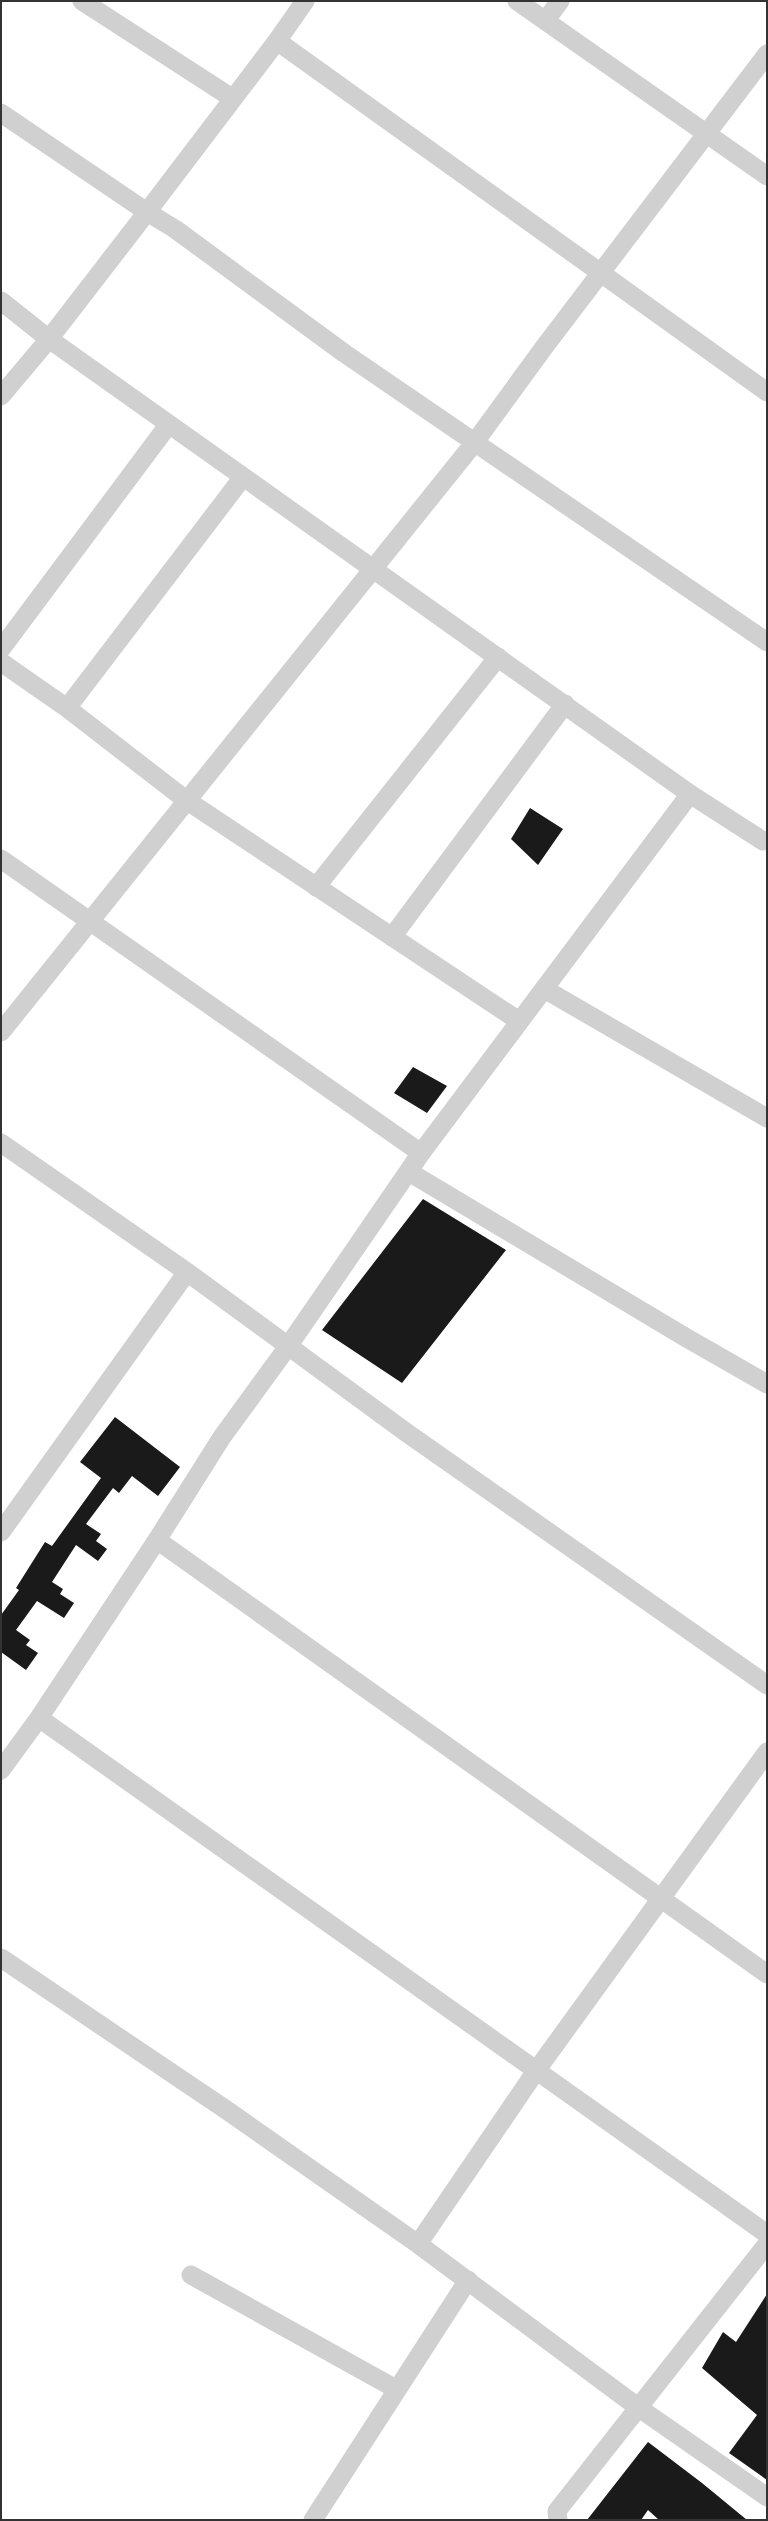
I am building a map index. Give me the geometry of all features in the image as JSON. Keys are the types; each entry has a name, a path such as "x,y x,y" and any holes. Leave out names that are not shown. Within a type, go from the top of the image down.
{"street":[{"path":"82,1 232,98"},
{"path":"1,396 49,339 147,212 232,98 277,41 305,1"},
{"path":"517,1 767,176"},
{"path":"545,21 560,1"},
{"path":"277,41 767,392"},
{"path":"1,1032 88,921 475,442 545,346 767,54"},
{"path":"1,113 147,212 175,229 344,353 767,642"},
{"path":"1,301 49,339 690,794 766,839"},
{"path":"1,649 170,424"},
{"path":"67,708 243,477"},
{"path":"316,887 498,657"},
{"path":"1,662 67,708 186,800 519,1021"},
{"path":"392,937 565,704"},
{"path":"1,1770 39,1718 157,1540 222,1437 289,1345 421,1154 519,1021 546,990 690,794"},
{"path":"1,859 421,1154"},
{"path":"546,990 767,1118"},
{"path":"1,1143 187,1272 289,1345 407,1433 765,1678"},
{"path":"409,1172 685,1337 767,1384"},
{"path":"1,1532 187,1272"},
{"path":"157,1540 767,1974"},
{"path":"39,1718 767,2234"},
{"path":"418,2244 536,2071 767,1752"},
{"path":"1,1958 224,2109 418,2244 639,2408 767,2497"},
{"path":"558,2520 557,2511 767,2244"},
{"path":"191,2275 396,2388"},
{"path":"313,2520 396,2388 468,2280"}],"building":[{"path":"530,808 563,829 538,865 511,839"},
{"path":"413,1067 447,1086 427,1113 394,1093"},
{"path":"423,1199 506,1250 402,1383 322,1330"},
{"path":"115,1417 180,1467 158,1496 132,1476 119,1493 113,1488 86,1524 101,1534 96,1541 107,1549 98,1561 76,1545 52,1582 63,1589 60,1594 74,1603 64,1618 37,1601 16,1630 30,1640 26,1645 38,1653 26,1670 1,1652 1,1615 19,1590 16,1588 45,1542 52,1546 101,1478 80,1462"},
{"path":"767,2294 767,2480 729,2453 757,2415 702,2368 723,2332 736,2342"},
{"path":"648,2442 702,2483 747,2520 659,2520 648,2510 641,2520 587,2520"}]}
